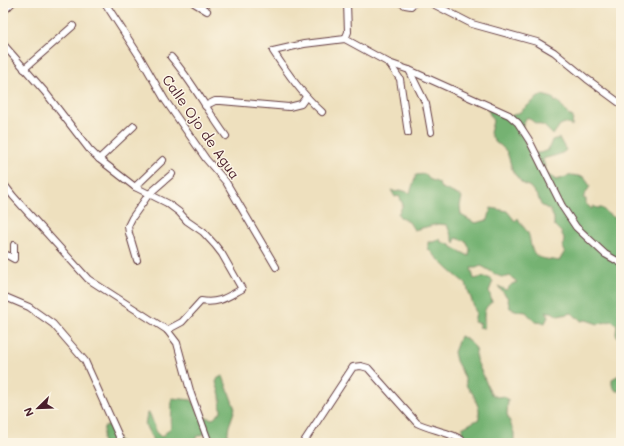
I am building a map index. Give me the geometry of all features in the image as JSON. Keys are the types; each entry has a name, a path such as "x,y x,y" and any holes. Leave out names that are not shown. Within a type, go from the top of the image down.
{"street":[{"path":"3,12 12,3"},
{"name":"Calle Ojo de Agua","path":"105,3 140,57 165,100 206,158 226,182 276,267"},
{"path":"194,3 206,11"},
{"path":"345,40 348,32 348,3"},
{"path":"401,3 411,6 414,3"},
{"path":"431,3 472,24 537,42 554,52 621,104"},
{"path":"24,69 73,26"},
{"path":"322,112 306,97 288,75 273,51 304,44 345,40 390,63 509,115 518,123 529,140 562,206 576,227 606,254 621,263"},
{"path":"3,44 45,92 82,140 99,158 135,187 167,203 180,212 187,221 203,232 222,254 242,289 222,300 211,303 201,301 182,322 167,330"},
{"path":"171,57 179,66 226,136"},
{"path":"390,63 400,79 408,133"},
{"path":"409,70 426,104 431,132"},
{"path":"205,106 215,101 221,101 289,107 301,104 306,97"},
{"path":"99,158 134,126"},
{"path":"135,187 163,160"},
{"path":"136,260 128,226 148,194 172,174"},
{"path":"3,183 88,279 167,330 177,343 191,394 209,443"},
{"path":"3,252 14,259 14,245"},
{"path":"3,296 29,308 53,324 84,361 122,443"},
{"path":"304,443 353,367 361,366 368,368 417,423 425,428 449,434 462,440 464,443"}],"green space":[{"path":"542,95 553,98 555,102 557,101 570,116 573,117 572,126 565,123 560,125 553,135 544,126 535,123 527,117 522,128 522,132 527,144 533,153 540,153 548,150 552,140 559,138 566,150 558,155 543,159 547,174 556,180 572,175 584,177 590,186 583,198 586,199 586,204 592,209 593,206 602,208 608,214 617,219 621,230 617,237 618,244 621,245 621,343 616,334 617,325 612,321 598,324 586,320 581,321 572,313 558,316 552,312 546,312 548,317 545,323 535,322 526,312 510,308 507,297 498,286 506,290 512,284 517,282 510,276 499,276 481,266 471,268 474,279 486,277 493,281 489,291 492,302 485,311 484,328 478,327 481,324 474,322 476,313 466,284 428,249 428,242 433,242 440,239 441,242 451,245 469,256 470,249 466,241 456,238 454,243 447,225 438,224 414,230 409,222 401,218 398,214 403,205 399,196 395,197 391,190 396,192 401,190 410,193 416,175 425,174 429,179 439,183 440,187 462,197 460,206 461,215 475,223 488,220 491,208 507,211 515,221 518,218 528,233 533,251 538,257 559,261 565,251 563,248 564,238 561,232 554,225 554,218 550,210 541,205 538,197 530,187 522,183 513,172 507,152 496,143 492,137 490,133 493,121 487,108 509,117 520,112"},
{"path":"460,336 465,338 475,347 476,359 491,394 497,397 504,396 508,400 507,414 514,433 514,443 458,443 458,438 463,429 462,428 479,419 479,409 473,394 467,387 464,376 456,361 454,352"},
{"path":"621,374 621,391 616,391 612,385 612,379"},
{"path":"223,376 235,409 229,426 226,443 219,443 220,440 206,433 196,437 196,443 153,443 145,425 147,413 150,414 157,433 161,437 171,428 172,398 192,400 201,416 213,419 221,412 220,395 216,382 218,378"},
{"path":"109,425 113,426 113,433 121,443 103,443 102,439 104,427"}]}
